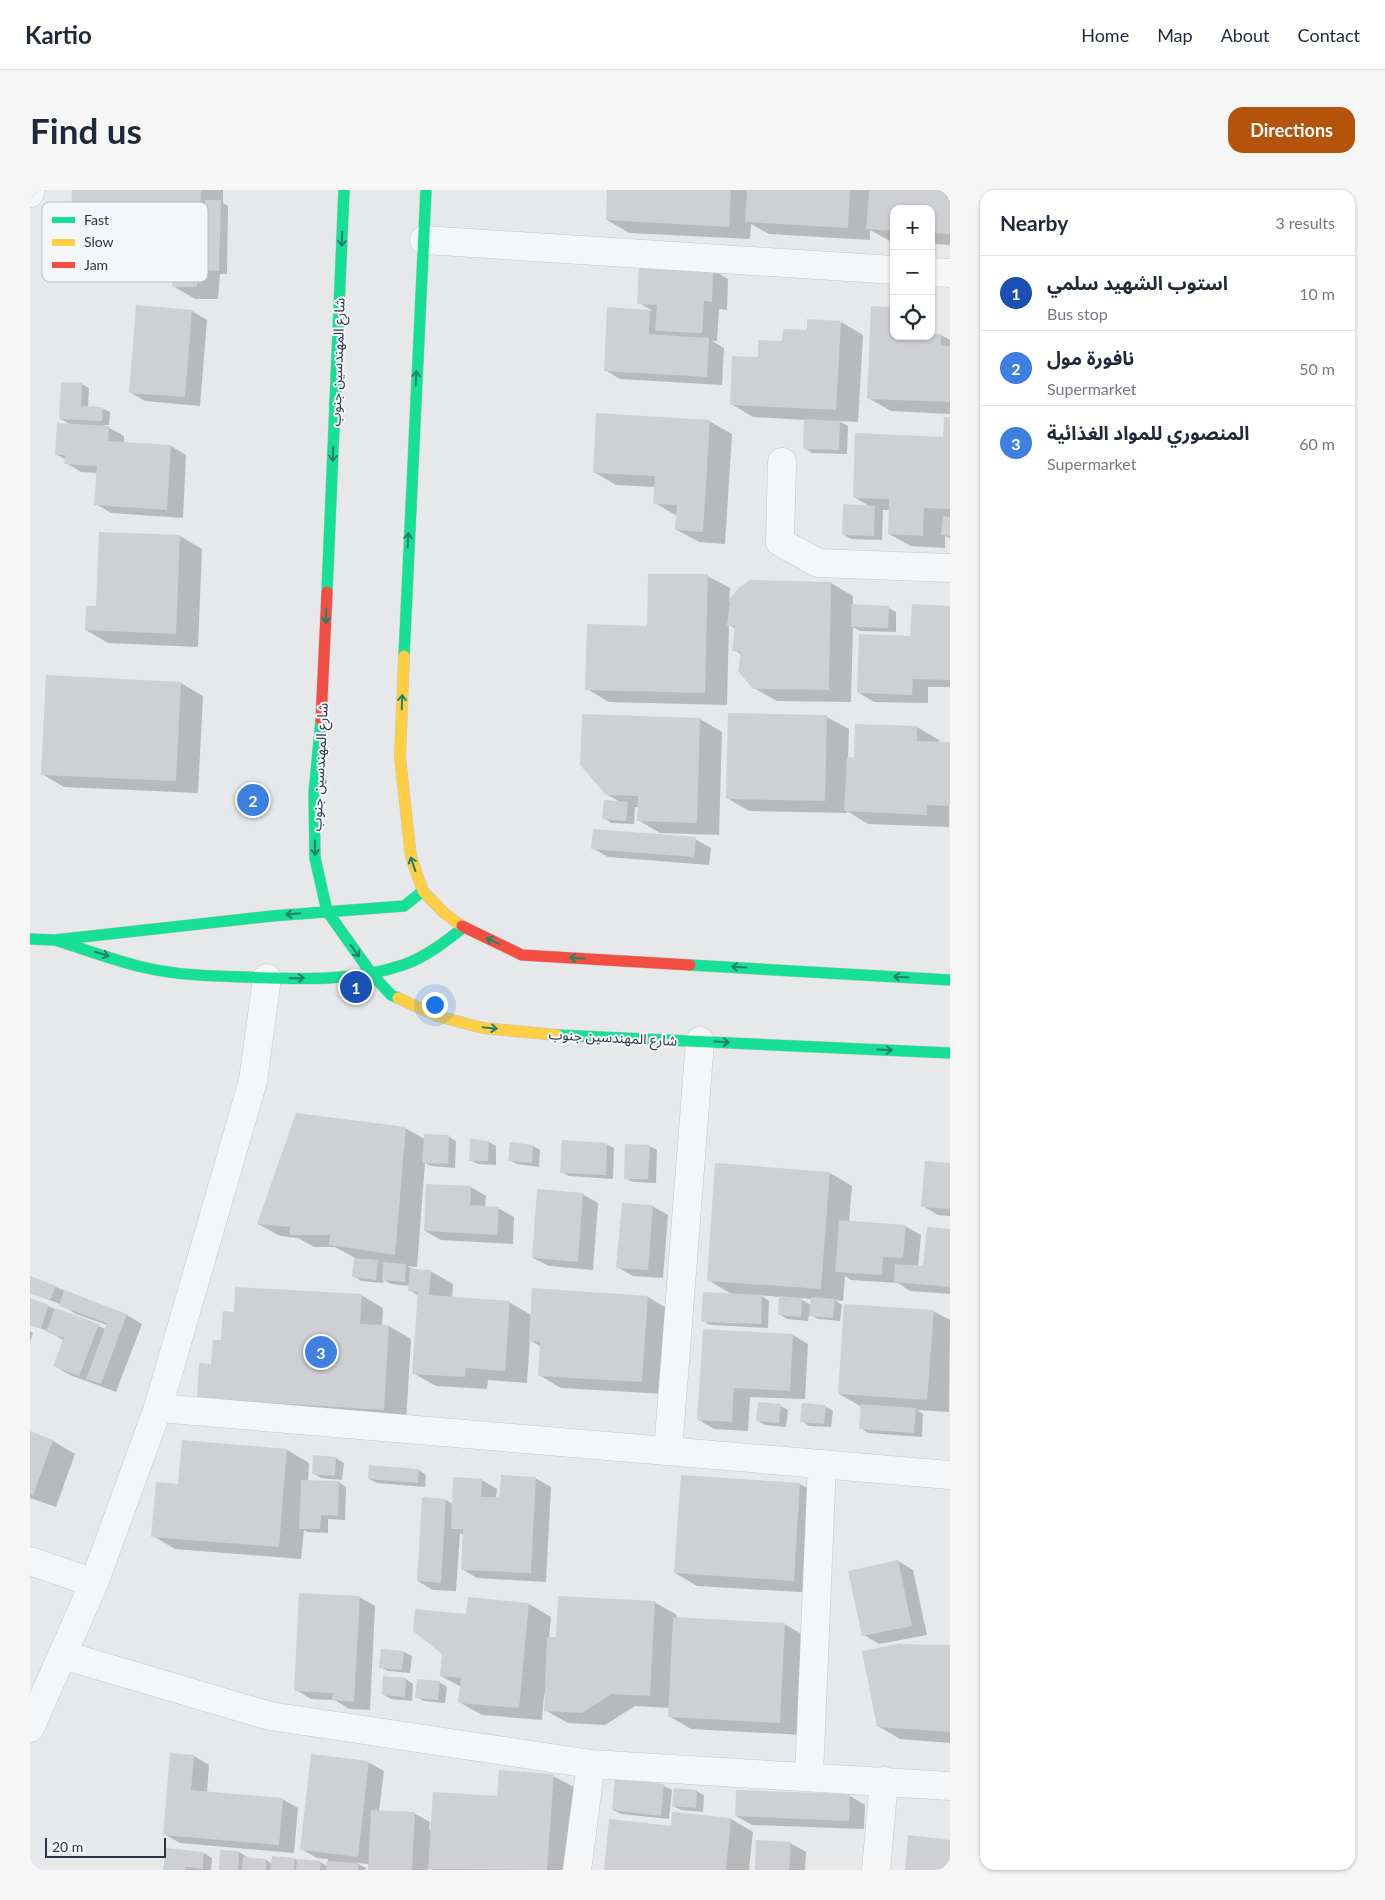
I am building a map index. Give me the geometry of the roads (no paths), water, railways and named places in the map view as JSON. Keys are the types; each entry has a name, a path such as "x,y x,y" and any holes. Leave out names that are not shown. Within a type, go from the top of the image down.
{"main road":[{"name":"شارع المهندسين جنوب","path":"344,190 323,699 314,793 315,858 327,911 371,973 391,995 437,1016 483,1028 561,1035 950,1053"},
{"path":"426,190 406,585 400,757 411,857 423,891 444,913 464,927 522,955 950,980"},
{"path":"30,939 55,940 327,911 374,910 404,906 423,891"},
{"path":"55,940 143,967 200,975 321,978 371,973 403,965 434,950 464,927"}],"street":[{"path":"424,240 890,270"},
{"path":"935,272 950,273"},
{"path":"782,462 780,542 818,563 950,568"},
{"path":"30,1728 94,1583 158,1408 253,1080 267,978"},
{"path":"668,1450 700,1041"},
{"path":"158,1408 950,1475"},
{"path":"809,1777 822,1464"},
{"path":"30,1561 94,1583"},
{"path":"63,1655 270,1716 591,1764 950,1786"},
{"path":"577,1870 591,1764"},
{"path":"876,1870 884,1781"}],"place":[{"name":"نافورة مول","path":"253,800"},
{"name":"استوب الشهيد سلمي","path":"356,987"},
{"name":"المنصوري للمواد الغذائية","path":"321,1352"}]}
